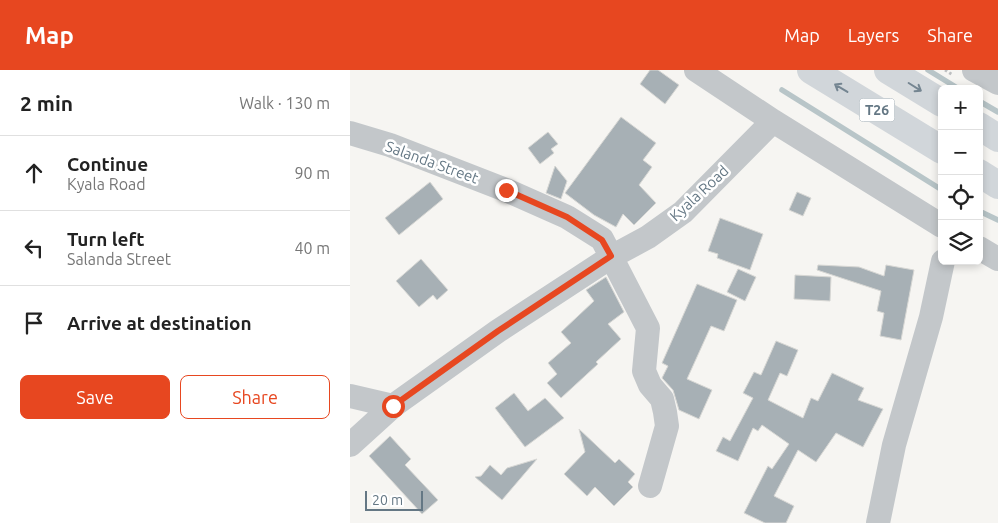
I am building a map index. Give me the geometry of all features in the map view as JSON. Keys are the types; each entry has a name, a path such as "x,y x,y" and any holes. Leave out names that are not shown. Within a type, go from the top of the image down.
{"highway":[{"name":"T26","path":"811,70 938,148"},
{"name":"T26","path":"888,70 938,101"},
{"path":"983,129 998,138"},
{"path":"982,175 998,185"}],"street":[{"path":"696,70 773,121 938,224"},
{"path":"974,70 998,84"},
{"name":"Kyala Road","path":"350,445 393,406 498,331 611,256 648,237 683,212 773,121"},
{"name":"Salanda Street","path":"350,133 390,145 462,172 567,217 602,240 648,328 644,371 650,384 662,399 666,412 667,426 650,486"},
{"path":"983,250 998,259"},
{"path":"878,523 894,445 931,317 942,265"},
{"path":"350,396 393,406"}],"building":[{"path":"650,70 658,70 679,85 665,104 640,84"},
{"path":"621,117 656,143 643,160 652,167 639,185 656,203 634,225 623,214 616,227 594,215 565,193"},
{"path":"548,132 558,144 551,149 554,153 540,164 528,148"},
{"path":"555,166 567,181 561,199 546,193"},
{"path":"430,182 443,199 399,235 385,218"},
{"path":"797,192 811,198 803,216 789,210"},
{"path":"720,218 763,234 750,270 717,258 718,254 708,251"},
{"path":"421,259 448,290 437,300 433,295 419,307 396,281"},
{"path":"818,265 859,267 884,276 886,265 914,270 901,340 880,336 884,313 877,311 881,291 817,270"},
{"path":"738,269 756,277 745,301 727,292"},
{"path":"795,275 831,277 830,301 794,299"},
{"path":"606,277 624,312 608,324 621,339 596,362 598,364 561,398 547,383 557,374 548,363 571,343 561,332 594,301 586,290"},
{"path":"697,284 737,300 724,331 711,326 687,379 712,390 699,419 679,410 673,390 662,378 668,366 662,363"},
{"path":"776,341 798,350 787,376 780,373 768,400 803,418 811,398 818,401 832,373 864,388 858,400 883,409 863,447 836,433 816,462 798,450 774,496 794,506 786,523 765,523 744,513 768,466 772,469 789,444 762,425 758,431 753,428 738,461 716,451 723,437 730,441 753,398 743,393 754,372 761,375"},
{"path":"514,393 528,411 545,398 564,418 525,447 495,408"},
{"path":"579,429 615,463 619,459 635,474 628,482 633,487 614,506 595,487 587,496 564,474 585,452"},
{"path":"390,436 411,459 405,465 438,500 422,514 369,456"},
{"path":"537,459 502,500 475,477 481,476 490,465 501,475 507,468"}],"waterway":[{"path":"928,70 952,85"},
{"path":"782,90 938,188"},
{"path":"983,103 998,112"},
{"path":"983,213 998,220"}],"route":[{"path":"393,406 498,331 611,256 602,240 567,217 506,190"}]}
